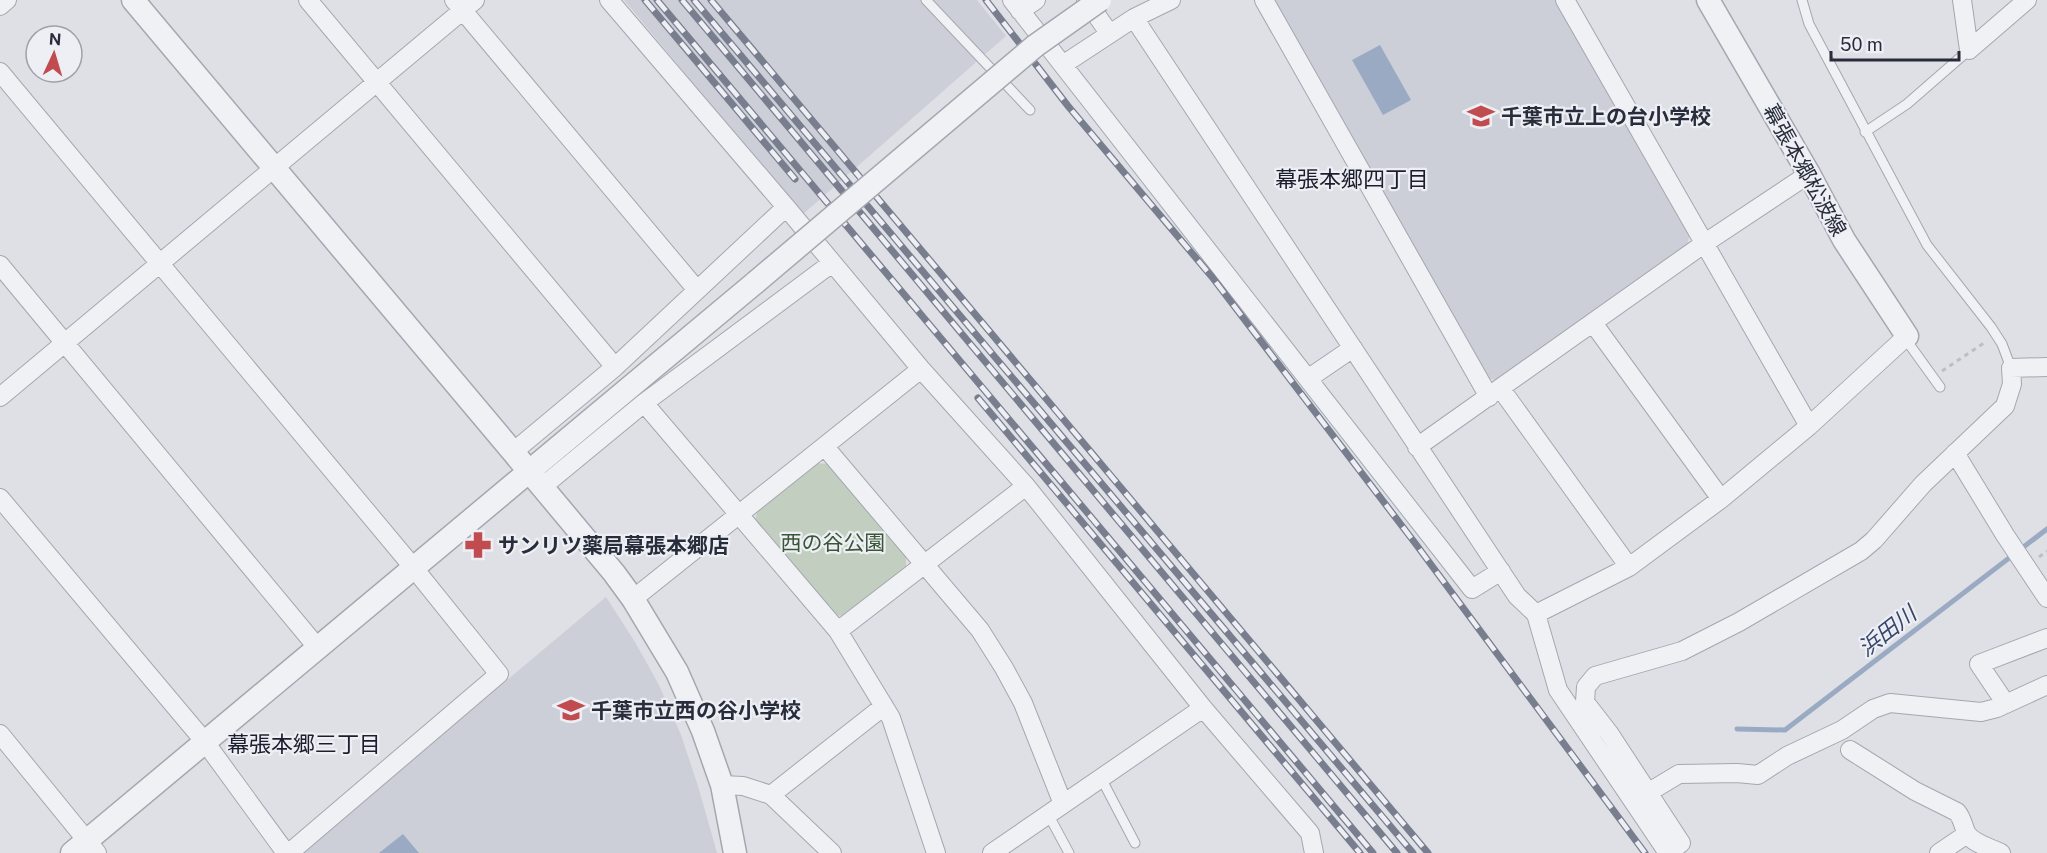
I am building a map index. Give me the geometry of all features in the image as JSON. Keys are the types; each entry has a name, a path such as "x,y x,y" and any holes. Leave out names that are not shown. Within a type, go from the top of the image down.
{"street":[{"path":"0,6 7,0"},
{"path":"133,0 513,452 633,599 677,672 704,731 722,785 735,853"},
{"path":"308,0 615,367"},
{"path":"609,0 921,369 1026,486 1203,708 1310,833 1314,853"},
{"path":"1036,0 1016,5 1472,589 1501,571"},
{"path":"1086,0 1110,33"},
{"path":"535,479 756,282 1035,46 1100,0"},
{"path":"1064,64 1134,18 1171,0"},
{"path":"1264,0 1495,393 1629,567"},
{"path":"1565,0 1809,426"},
{"name":"幕張本郷松波線","path":"1708,0 1809,174 1844,240 1907,336"},
{"path":"1962,0 1969,50"},
{"path":"1969,50 2027,0"},
{"path":"0,397 377,83 464,3 698,290"},
{"path":"1134,18 1517,596 1536,614 1558,690 1668,853 1681,843 1609,733 1585,702 1586,687 1595,676 1682,651 1739,622 1861,551 1874,540 1923,484 2005,406 2012,384 2011,368 2047,367"},
{"path":"0,72 500,674 288,853 205,742 0,498"},
{"path":"1418,447 1705,243 1809,174"},
{"path":"513,452 615,367 786,207"},
{"path":"0,734 86,849 205,742 413,567 644,403 832,263"},
{"path":"0,265 317,647"},
{"path":"1593,323 1721,499"},
{"path":"1536,614 1629,567 1721,499 1809,426 1907,336"},
{"path":"1309,378 1353,348"},
{"path":"633,599 921,369"},
{"path":"644,403 838,631 891,718 936,853"},
{"path":"825,447 980,630 1023,703 1056,809"},
{"path":"1955,453 2047,598"},
{"path":"838,631 1026,486"},
{"path":"2006,704 1978,664 2047,638"},
{"path":"1649,792 1679,774 1758,775 1787,756 1842,730 1873,709 1890,703 1981,712 2006,704 2047,685"},
{"path":"771,795 884,706"},
{"path":"992,853 1203,708"},
{"path":"1850,750 1915,791 1957,812 1961,816 1967,834 1974,840 2001,853"},
{"path":"722,785 743,786 771,795 832,853"},
{"path":"1939,853 1967,834"}],"lane":[{"path":"926,0 1030,110"},
{"path":"1802,0 1809,24 1927,245 1996,335 2011,368"},
{"path":"1865,132 1906,104 1969,50"},
{"path":"1907,336 1909,344 1940,387"},
{"path":"1101,778 1135,843"},
{"path":"1056,809 1069,853"}],"path":[{"path":"1933,377 1996,335"}],"shaded area":[{"path":"624,0 977,0 1006,36 802,215"},
{"name":"千葉市立上の台小学校","path":"1272,0 1557,0 1690,233 1687,245 1499,381 1487,378"},
{"name":"千葉市立西の谷小学校","path":"606,597 659,685 681,735 717,853 304,853 305,850"}],"green space":[{"name":"西の谷公園","path":"816,463 829,464 906,555 906,568 845,616 832,615 755,523 757,510"}],"water":[{"path":"1380,45 1411,100 1383,115 1352,60"},
{"path":"403,834 419,853 379,853"}],"waterway":[{"name":"浜田川","path":"1737,729 1785,730 2047,529"}],"railway":[{"path":"645,0 795,179"},
{"path":"657,0 1373,853"},
{"path":"682,0 1397,853"},
{"path":"694,0 1413,853"},
{"path":"711,0 1428,853"},
{"path":"986,0 1068,106 1212,277 1415,543 1645,853"},
{"path":"978,398 1360,853"}],"place":[{"name":"千葉市立上の台小学校","path":"1481,116"},
{"name":"サンリツ薬局幕張本郷店","path":"478,545"},
{"name":"千葉市立西の谷小学校","path":"571,710"}],"district":[{"name":"幕張本郷四丁目","path":"1352,179"},
{"name":"幕張本郷三丁目","path":"304,744"}]}
